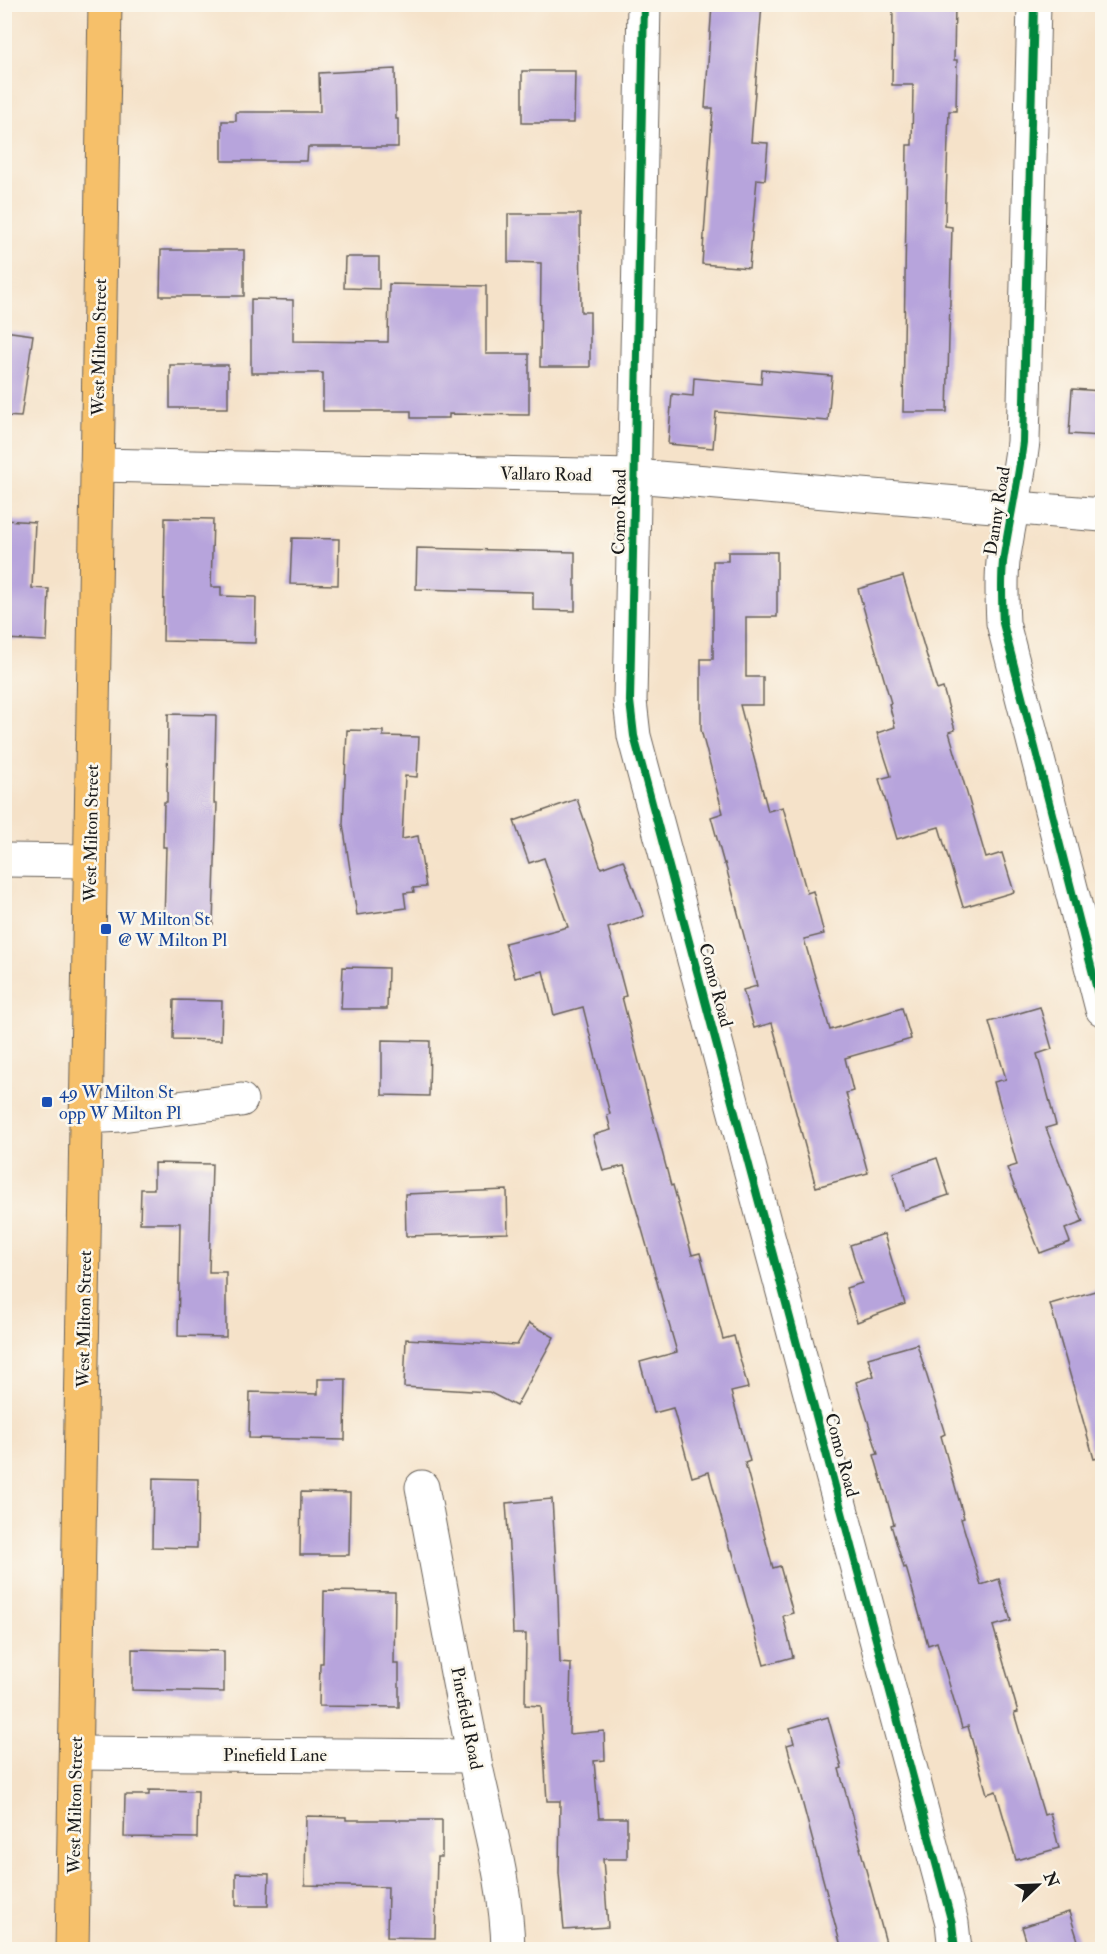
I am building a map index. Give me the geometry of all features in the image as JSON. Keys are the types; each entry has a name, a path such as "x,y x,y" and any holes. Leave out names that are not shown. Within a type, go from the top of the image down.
{"main road":[{"name":"West Milton Street","path":"72,1950 105,4"}],"street":[{"name":"Como Road","path":"644,4 630,701 634,736 946,1899 955,1950"},
{"name":"Danny Road","path":"1034,4 1023,442 1003,572 1001,592 1003,623 1102,1009"},
{"name":"Vallaro Road","path":"97,465 634,476 1102,515"},
{"path":"4,860 90,861"},
{"path":"87,1117 241,1100"},
{"name":"Pinefield Road","path":"422,1487 502,1888 508,1924 508,1950"},
{"name":"Pinefield Lane","path":"76,1753 474,1756"}],"building":[{"path":"712,4 762,4 751,142 768,143 765,180 757,179 749,268 702,264 713,108 705,108"},
{"path":"893,4 955,4 956,111 949,111 945,226 952,227 947,412 903,412 907,145 912,145 913,85 892,85"},
{"path":"395,69 398,147 308,147 307,161 222,161 222,121 236,121 236,112 320,112 319,73"},
{"path":"522,71 575,71 574,123 522,123"},
{"path":"508,214 580,214 581,312 590,312 590,367 540,367 541,263 508,262"},
{"path":"161,250 244,250 244,296 160,296"},
{"path":"345,257 379,257 379,289 344,288"},
{"path":"389,284 486,286 486,354 529,354 529,415 449,414 449,418 411,418 411,411 323,411 323,373 251,373 251,299 293,300 293,341 388,342"},
{"path":"4,331 33,335 21,417 4,416"},
{"path":"170,365 228,365 228,408 170,408"},
{"path":"762,370 832,376 828,421 716,412 713,448 668,444 672,394 693,396 694,378 761,384"},
{"path":"1072,389 1102,391 1102,436 1069,434"},
{"path":"165,518 213,519 211,587 221,587 221,596 256,597 255,643 163,641"},
{"path":"4,520 35,522 32,588 49,589 47,641 4,639"},
{"path":"292,538 339,539 338,585 290,584"},
{"path":"417,548 575,552 575,611 533,610 533,592 416,589"},
{"path":"728,552 777,552 777,617 746,617 746,677 763,677 763,705 740,705 768,811 783,807 807,893 813,891 824,934 804,939 830,1030 902,1008 911,1039 845,1058 853,1091 846,1093 868,1173 816,1187 772,1023 754,1028 743,990 757,986 711,817 723,813 701,730 701,659 713,659 713,561 728,561"},
{"path":"903,576 937,690 943,688 955,730 949,732 986,858 1002,853 1014,892 963,907 939,827 897,839 879,779 891,776 877,733 895,727 889,704 891,703 858,589"},
{"path":"168,714 216,715 214,803 217,803 213,924 164,923 166,847 163,847 164,802 167,802"},
{"path":"347,730 383,731 383,736 419,737 417,777 405,776 402,839 418,836 426,887 413,888 414,892 404,893 406,908 357,915 343,824"},
{"path":"577,799 601,868 623,860 644,916 608,928 626,996 622,997 671,1186 673,1185 692,1255 700,1253 723,1339 734,1336 748,1388 731,1392 750,1461 745,1463 773,1568 780,1566 793,1613 783,1616 793,1657 764,1665 709,1472 692,1477 673,1408 654,1413 640,1362 677,1352 624,1166 603,1171 593,1135 611,1130 607,1115 610,1114 583,1007 554,1015 543,971 515,978 505,943 568,927 544,858 529,863 514,821"},
{"path":"343,967 388,968 387,1009 341,1009"},
{"path":"174,1000 222,1001 221,1040 173,1039"},
{"path":"1040,1007 1052,1049 1037,1054 1056,1125 1046,1128 1083,1222 1065,1229 1070,1242 1040,1253 1007,1168 1017,1165 994,1082 1006,1079 989,1022"},
{"path":"382,1040 430,1041 429,1096 382,1095"},
{"path":"937,1158 949,1195 904,1210 893,1173"},
{"path":"154,1163 212,1164 209,1272 226,1272 226,1337 178,1336 180,1223 140,1223 141,1189 154,1189"},
{"path":"507,1190 508,1233 406,1236 405,1194"},
{"path":"884,1234 905,1304 857,1322 846,1288 862,1283 850,1245"},
{"path":"1102,1289 1102,1457 1094,1459 1050,1304"},
{"path":"529,1323 554,1337 516,1406 489,1392 404,1387 406,1339 517,1345"},
{"path":"917,1344 945,1434 941,1436 964,1518 961,1519 981,1585 999,1579 1011,1621 993,1626 1018,1712 1014,1713 1044,1815 1050,1813 1059,1848 1016,1860 996,1791 987,1794 968,1726 962,1728 937,1642 928,1645 906,1567 904,1568 891,1525 894,1524 874,1455 878,1454 856,1382 874,1376 868,1358"},
{"path":"318,1379 346,1379 345,1440 249,1438 250,1392 318,1394"},
{"path":"153,1478 198,1479 197,1548 152,1547"},
{"path":"301,1492 350,1493 349,1555 300,1555"},
{"path":"552,1499 560,1663 571,1664 569,1734 604,1731 605,1760 594,1761 599,1818 627,1818 627,1859 603,1859 608,1927 564,1930 559,1873 560,1801 547,1801 541,1706 525,1705 526,1634 513,1634 506,1503"},
{"path":"324,1591 395,1592 394,1664 399,1664 399,1707 319,1706 320,1663 323,1663"},
{"path":"132,1649 224,1651 224,1692 132,1690"},
{"path":"828,1717 842,1768 839,1769 888,1950 842,1950 787,1745 794,1743 790,1728"},
{"path":"149,1790 198,1791 197,1838 124,1837 125,1795 149,1795"},
{"path":"306,1816 346,1817 346,1820 442,1820 442,1857 437,1857 435,1938 387,1937 388,1887 305,1885"},
{"path":"236,1873 269,1874 268,1906 236,1906"},
{"path":"1069,1912 1081,1950 1029,1950 1022,1927"}],"cycle path":[{"path":"644,4 630,701 634,736 952,1923 955,1950"},
{"path":"1034,4 1023,442 1003,562 1003,623 1102,1009"}],"place":[{"name":"W Milton St @ W Milton Pl","path":"106,929"},
{"name":"49 W Milton St opp W Milton Pl","path":"47,1102"}]}
